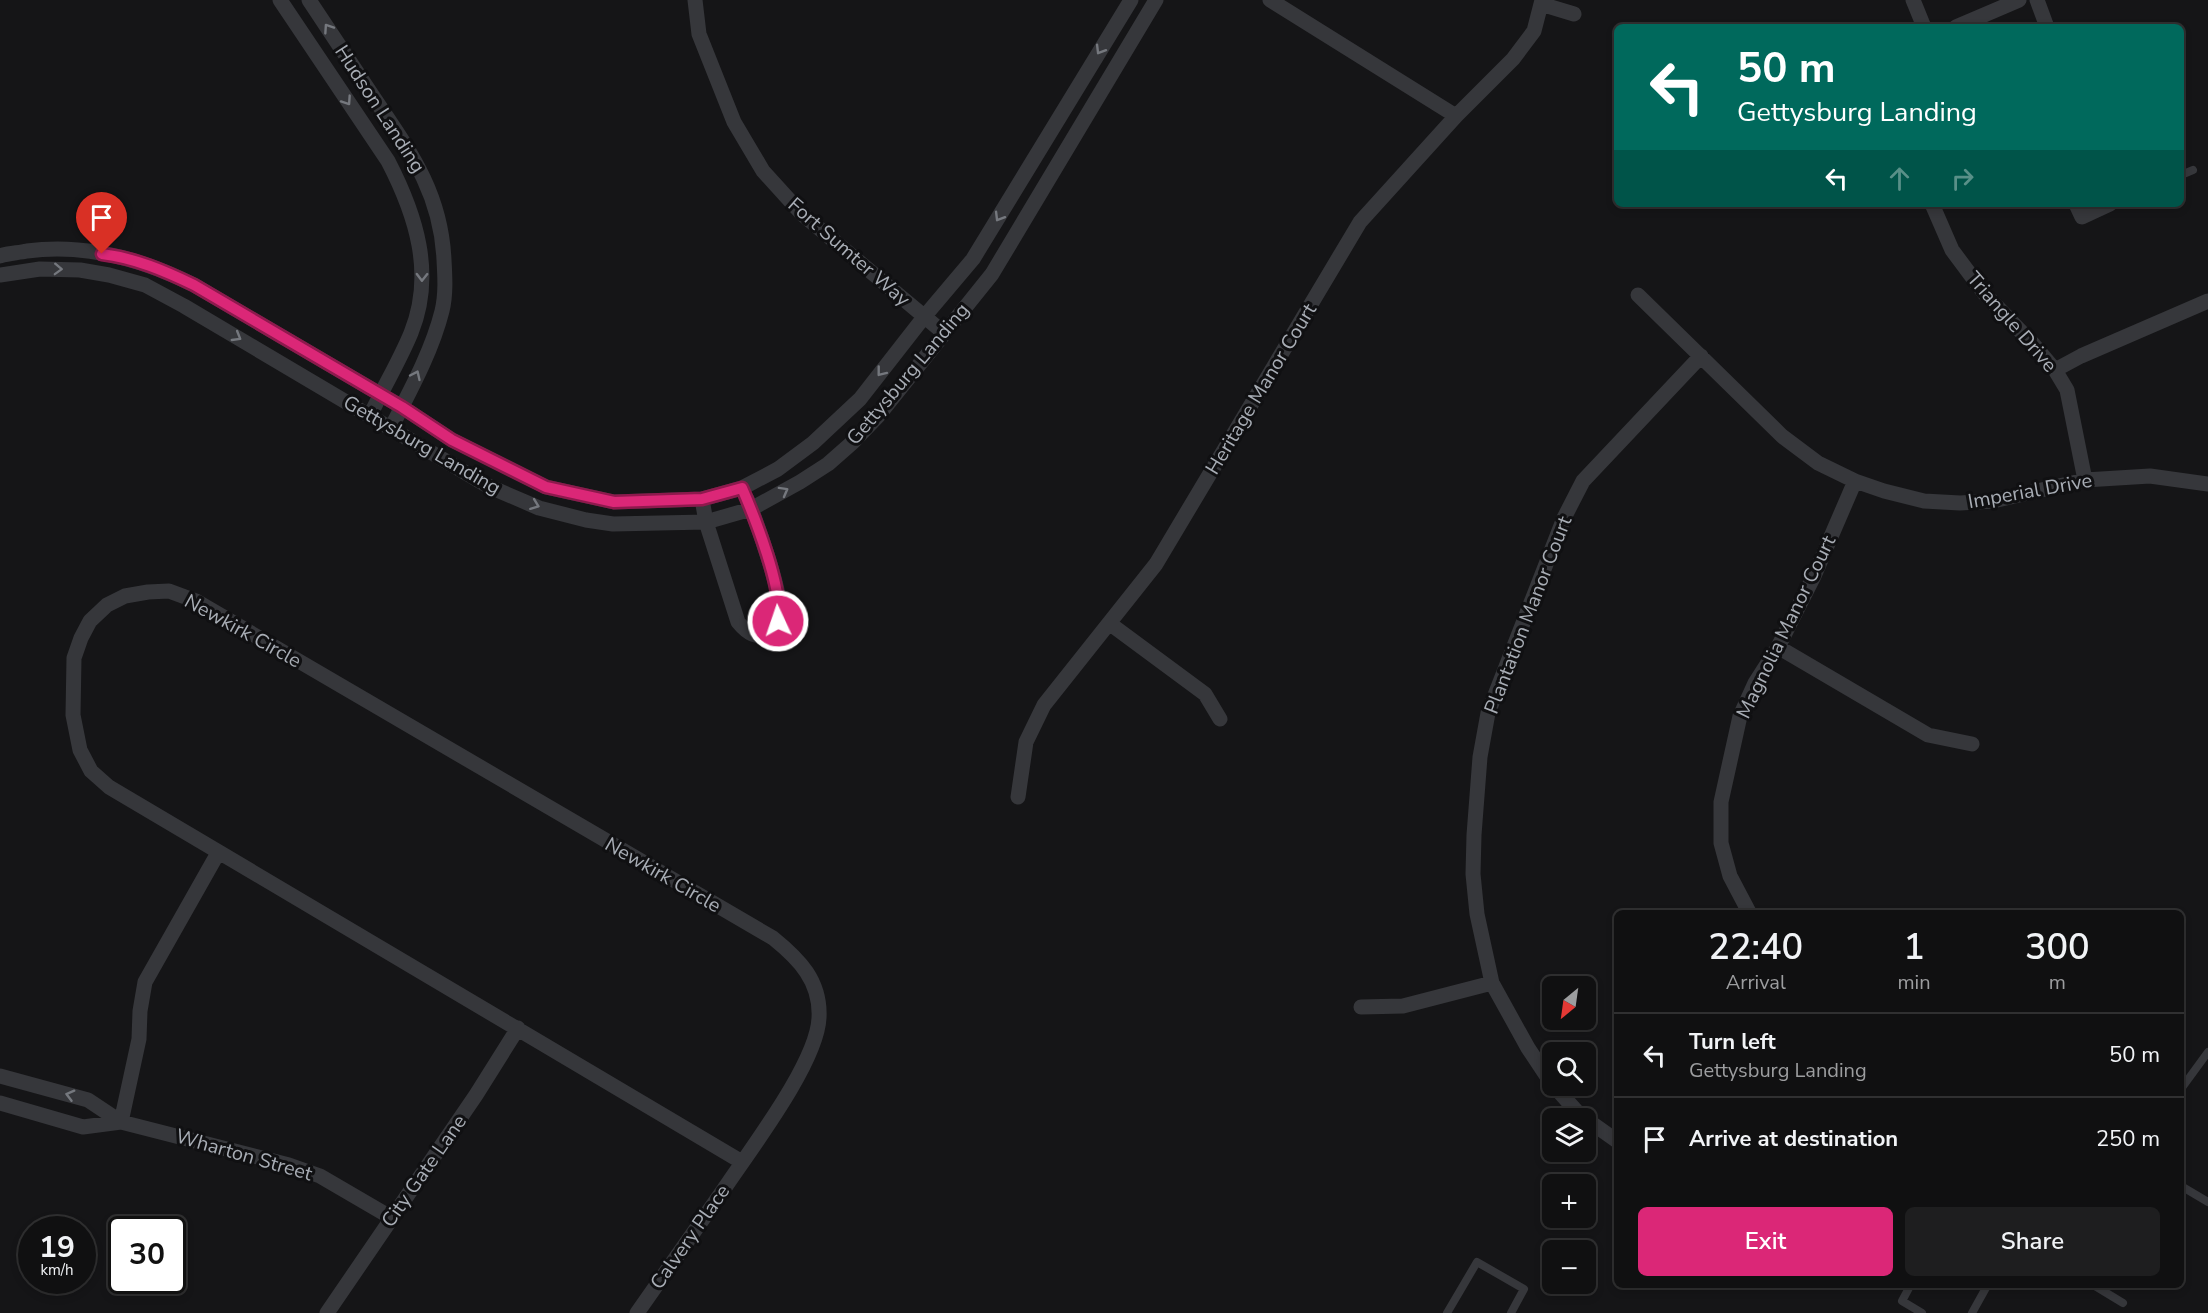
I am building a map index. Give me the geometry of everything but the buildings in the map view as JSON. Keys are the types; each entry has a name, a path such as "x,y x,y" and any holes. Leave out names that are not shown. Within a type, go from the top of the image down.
{"street":[{"name":"Hudson Landing","path":"280,0 387,161 403,190 414,218 421,250 420,303 411,332 397,364 370,417"},
{"name":"Hudson Landing","path":"309,0 410,152 426,181 437,210 443,243 445,277 442,308 435,335 391,428"},
{"name":"Fort Sumter Way","path":"696,0 699,34 734,122 763,171 802,214 944,333"},
{"name":"Gettysburg Landing","path":"0,256 41,249 81,250 124,257 167,272 194,285 402,407 452,440 546,487 614,502 702,499 742,488 777,469 813,443 852,406 973,259 1131,0"},
{"name":"Gettysburg Landing","path":"0,275 40,269 80,270 145,285 488,486 539,508 613,524 706,522 751,509 800,482 828,464 854,442 878,416 992,274 1156,0"},
{"path":"1270,0 1456,116"},
{"path":"1913,0 1923,24"},
{"path":"1961,24 1994,5 2019,0"},
{"path":"2037,0 2046,24"},
{"name":"Heritage Manor Court","path":"1018,797 1026,742 1044,705 1156,564 1360,222 1456,116 1513,59 1534,31 1541,2 1574,14"},
{"name":"Triangle Drive","path":"1933,207 1952,250 1984,292 2055,370 2067,390 2085,480"},
{"path":"2077,207 2082,217 2104,207"},
{"name":"Imperial Drive","path":"1638,295 1782,436 1818,463 1856,481 1924,501 1960,503 1993,501 2085,480 2150,476 2208,484"},
{"path":"2055,370 2081,356 2208,300"},
{"name":"Plantation Manor Court","path":"1542,1069 1492,984 1477,914 1473,874 1480,758 1488,713 1564,518 1583,481 1701,356"},
{"name":"Magnolia Manor Court","path":"1748,910 1730,876 1721,843 1721,802 1740,716 1755,683 1778,647 1814,576 1856,481"},
{"path":"702,499 706,522 738,622 748,633 759,637 770,634 778,621 780,610 774,580 742,488"},
{"name":"Newkirk Circle","path":"170,591 196,601 772,938 794,955 810,976 817,997 819,1019 814,1040 801,1069 742,1162 518,1028 109,787 91,771 80,750 73,715 74,658 90,621 107,605 125,596 170,591"},
{"path":"1109,623 1205,694 1221,719"},
{"path":"1778,647 1928,735 1971,744"},
{"path":"121,1122 139,1039 140,1011 145,982 218,852"},
{"path":"1361,1007 1403,1006 1492,984"},
{"name":"City Gate Lane","path":"327,1313 477,1095 518,1028"},
{"name":"Wharton Street","path":"0,1076 88,1100 121,1122 268,1159 320,1176 392,1218"},
{"name":"Plantation Manor Court","path":"1563,1096 1579,1114 1614,1139"},
{"name":"Wharton Street","path":"0,1103 83,1127 121,1122"},
{"name":"Calvery Place","path":"637,1313 742,1162"}],"lane":[{"path":"2184,174 2193,170"},
{"path":"2184,1085 2208,1052"},
{"path":"2184,1188 2208,1202"},
{"path":"1448,1313 1477,1262 1524,1288 1511,1313"},
{"path":"1909,1288 1902,1301 1922,1313"},
{"path":"1972,1313 1986,1288"},
{"path":"2098,1288 2123,1303"}],"route":[{"path":"102,254 124,257 145,264 194,285 402,407 452,440 546,487 614,502 702,499 742,488 774,580 780,610 778,621"}]}
